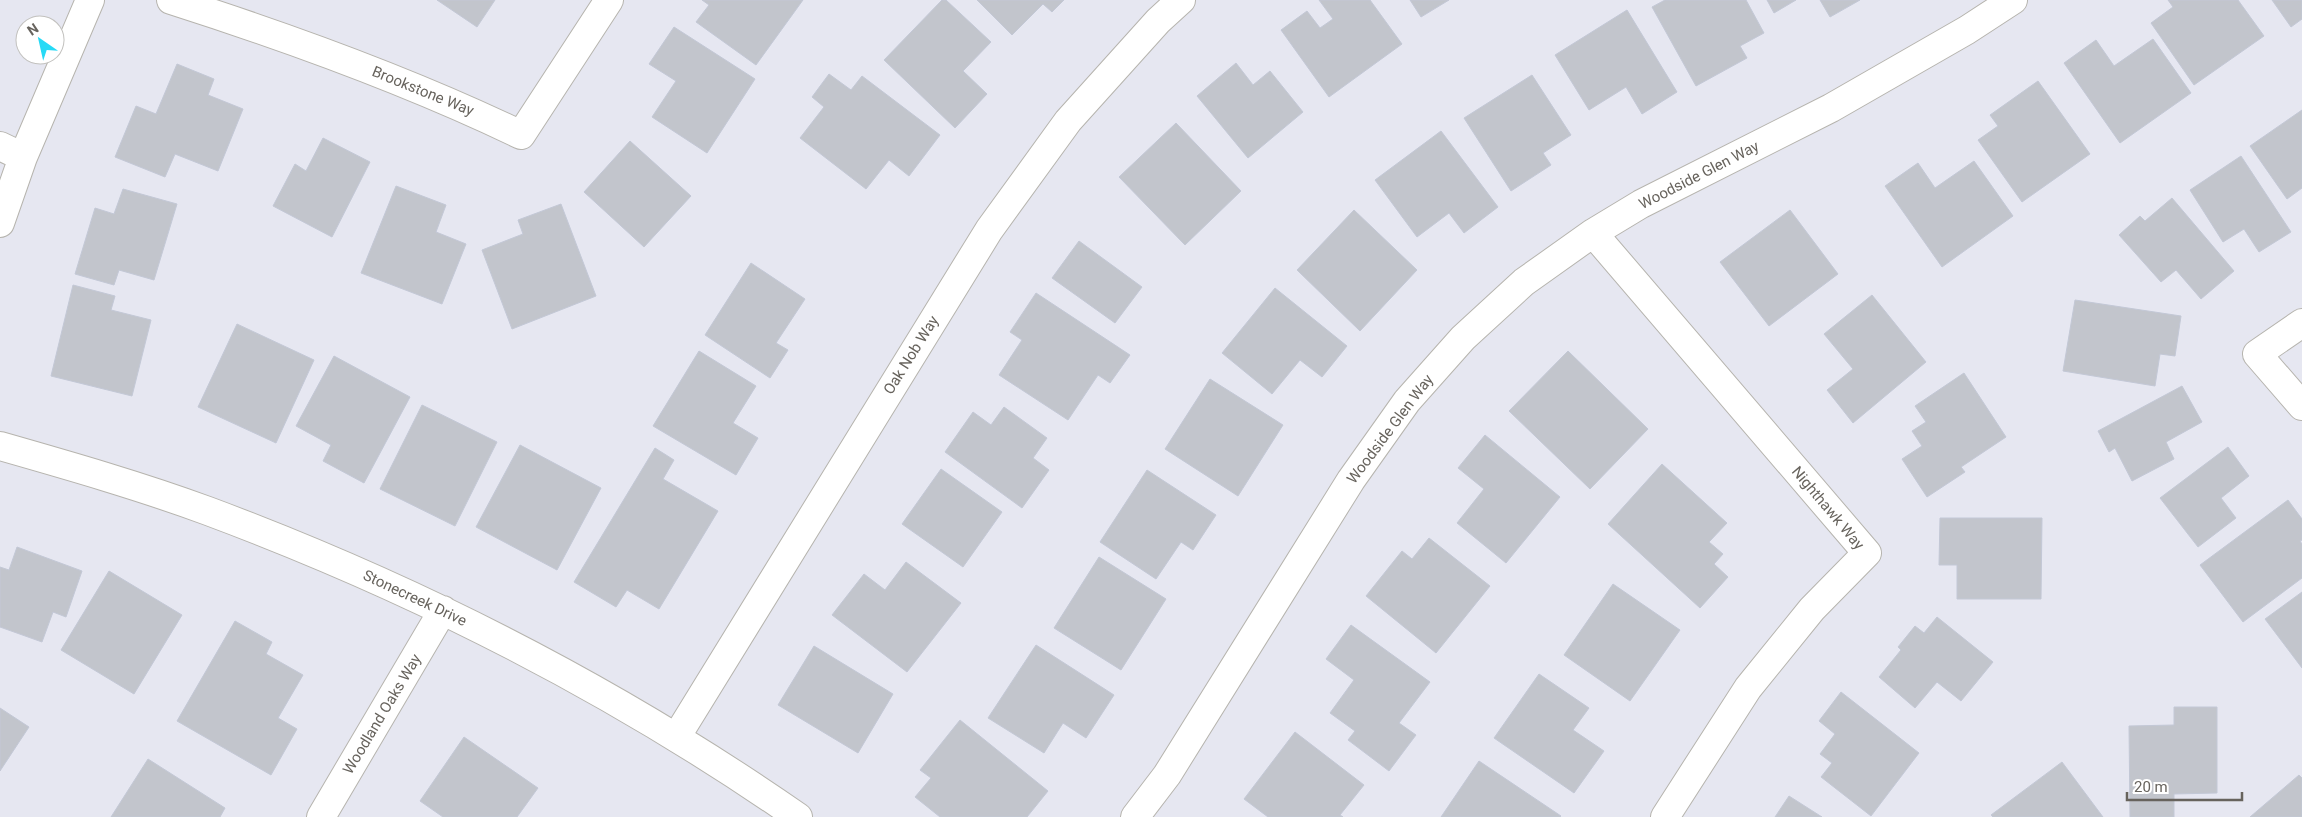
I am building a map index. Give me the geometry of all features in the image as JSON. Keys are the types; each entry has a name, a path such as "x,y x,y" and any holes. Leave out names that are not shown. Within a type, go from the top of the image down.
{"street":[{"path":"0,223 12,151 90,0"},
{"name":"Brookstone Way","path":"171,0 234,20 352,63 466,108 522,135 609,0"},
{"name":"Oak Nob Way","path":"676,736 988,230 1068,121 1158,21 1181,0"},
{"name":"Woodside Glen Way","path":"1135,817 1167,775 1351,480 1407,401 1463,338 1524,282 1593,233 1640,204 1831,108 1967,30 2013,0"},
{"name":"Nighthawk Way","path":"1593,233 1867,553 1812,608 1748,688 1665,817"},
{"path":"2302,323 2257,354 2302,406"},
{"name":"Stonecreek Drive","path":"0,446 75,467 206,510 334,561 443,610 541,659 676,736 798,817"},
{"name":"Woodland Oaks Way","path":"321,817 443,610"}],"building":[{"path":"437,0 495,0 477,27"},
{"path":"702,0 803,0 756,65 696,22 709,5"},
{"path":"942,0 946,0 991,42 963,71 987,94 955,128 884,60"},
{"path":"977,0 1064,0 1052,12 1043,4 1012,35"},
{"path":"1319,0 1370,0 1402,44 1329,97 1281,30 1307,11 1320,28 1333,19"},
{"path":"1410,0 1449,0 1421,17"},
{"path":"1665,0 1746,0 1764,33 1740,46 1747,58 1696,86 1652,7"},
{"path":"1767,0 1796,0 1774,13"},
{"path":"1820,0 1860,0 1830,17"},
{"path":"2168,0 2238,0 2264,36 2194,85 2151,23 2173,7"},
{"path":"2272,0 2302,0 2302,19 2291,27"},
{"path":"1627,10 1677,92 1642,114 1626,87 1589,110 1555,55"},
{"path":"674,27 755,79 707,153 652,117 676,81 649,64"},
{"path":"2153,39 2191,93 2120,143 2064,63 2096,40 2114,66"},
{"path":"1236,63 1253,85 1270,71 1303,112 1248,158 1197,96"},
{"path":"177,64 214,79 208,95 243,109 218,171 175,154 165,177 115,157 136,106 156,114"},
{"path":"829,74 851,90 862,76 940,135 909,176 889,160 866,189 800,138 824,107 812,97"},
{"path":"1532,75 1571,135 1543,153 1551,165 1511,191 1464,118"},
{"path":"2038,81 2090,154 2022,202 1978,140 1998,126 1990,115"},
{"path":"2302,110 2302,188 2287,199 2250,146"},
{"path":"1176,123 1241,191 1185,245 1119,177"},
{"path":"1441,131 1498,207 1464,233 1449,213 1417,237 1375,180"},
{"path":"323,138 370,162 332,237 273,206 295,164 306,171"},
{"path":"630,141 691,196 644,247 584,192"},
{"path":"2241,156 2291,232 2259,252 2244,229 2223,242 2190,190"},
{"path":"1974,161 2013,216 1942,267 1885,186 1918,163 1935,188"},
{"path":"396,186 446,205 436,232 466,244 442,304 361,273"},
{"path":"123,189 177,204 154,280 119,270 114,285 75,274 95,208 114,214"},
{"path":"2172,198 2234,271 2201,299 2176,270 2161,282 2119,235 2140,216 2145,221"},
{"path":"561,204 596,296 512,329 482,250 523,234 518,220"},
{"path":"1354,210 1417,270 1360,331 1297,270"},
{"path":"1790,210 1838,274 1769,326 1720,262"},
{"path":"1079,241 1142,287 1115,323 1052,278"},
{"path":"751,263 805,299 776,343 788,350 770,378 705,335"},
{"path":"73,285 115,296 111,310 151,320 132,396 51,376"},
{"path":"1275,288 1347,346 1322,377 1300,360 1272,394 1222,353"},
{"path":"1036,293 1130,355 1110,383 1098,375 1068,420 999,375 1022,340 1010,332"},
{"path":"1872,295 1926,362 1853,423 1827,390 1853,369 1824,334"},
{"path":"2075,300 2181,316 2175,356 2160,354 2155,386 2063,371"},
{"path":"237,324 314,360 276,443 198,407"},
{"path":"699,351 756,386 733,423 758,438 736,475 653,426"},
{"path":"1568,351 1648,429 1590,489 1509,411"},
{"path":"334,356 410,397 364,483 323,461 331,445 296,426"},
{"path":"1964,373 2006,437 1961,467 1965,472 1927,497 1902,459 1922,446 1912,431 1926,422 1915,406"},
{"path":"1210,379 1283,425 1238,496 1165,449"},
{"path":"2182,386 2202,422 2166,442 2174,459 2132,481 2115,448 2109,452 2098,431"},
{"path":"422,405 497,442 455,526 380,489"},
{"path":"1004,407 1047,438 1033,458 1049,470 1022,508 945,452 973,412 991,425"},
{"path":"1485,435 1560,497 1506,563 1457,523 1484,489 1458,468"},
{"path":"520,445 601,488 557,570 476,527"},
{"path":"2228,447 2249,476 2221,498 2236,518 2198,547 2160,498"},
{"path":"655,448 674,460 663,479 718,511 659,609 627,590 616,607 574,582"},
{"path":"1662,464 1727,523 1709,542 1723,554 1714,564 1728,577 1700,608 1608,524"},
{"path":"941,469 1002,512 963,567 902,524"},
{"path":"1147,470 1216,515 1193,550 1181,542 1156,579 1100,542"},
{"path":"2288,500 2302,519 2302,540 2300,541 2302,544 2302,578 2243,622 2200,565"},
{"path":"1940,518 2042,518 2041,599 1957,599 1957,565 1939,565"},
{"path":"1429,538 1490,586 1436,653 1366,596 1402,551 1412,559"},
{"path":"17,547 82,571 66,617 53,612 42,642 0,627 0,567 9,570"},
{"path":"1099,557 1166,599 1121,670 1054,628"},
{"path":"906,562 961,603 907,672 832,615 864,574 885,590"},
{"path":"109,571 182,615 134,694 61,650"},
{"path":"1613,584 1680,630 1630,701 1564,655"},
{"path":"2302,592 2302,668 2265,619"},
{"path":"1937,617 1993,662 1961,701 1937,682 1915,708 1879,677 1901,650 1898,647 1915,626 1924,633"},
{"path":"235,621 272,642 266,654 303,675 278,718 297,729 271,775 177,721"},
{"path":"1351,625 1430,682 1399,723 1416,735 1389,771 1348,740 1355,731 1330,713 1354,680 1326,659"},
{"path":"1036,645 1114,695 1086,738 1063,723 1044,753 988,718"},
{"path":"814,646 893,694 858,753 778,705"},
{"path":"1539,674 1589,708 1573,730 1604,751 1574,793 1494,738"},
{"path":"1841,692 1919,753 1871,816 1821,777 1832,763 1820,754 1835,734 1819,721"},
{"path":"2174,707 2217,707 2217,793 2174,794 2174,817 2130,817 2129,726 2174,725"},
{"path":"0,708 29,727 0,771"},
{"path":"960,720 1048,791 1027,817 940,817 915,797 931,778 920,770"},
{"path":"1295,732 1364,785 1340,815 1343,817 1268,817 1244,799"},
{"path":"464,737 538,788 517,817 443,817 420,801"},
{"path":"148,759 225,808 220,817 111,817"},
{"path":"1479,761 1561,816 1441,817"},
{"path":"2062,762 2103,817 1993,817 1991,815"},
{"path":"2299,775 2302,778 2302,817 2250,817"},
{"path":"1789,796 1822,817 1775,817"}]}
